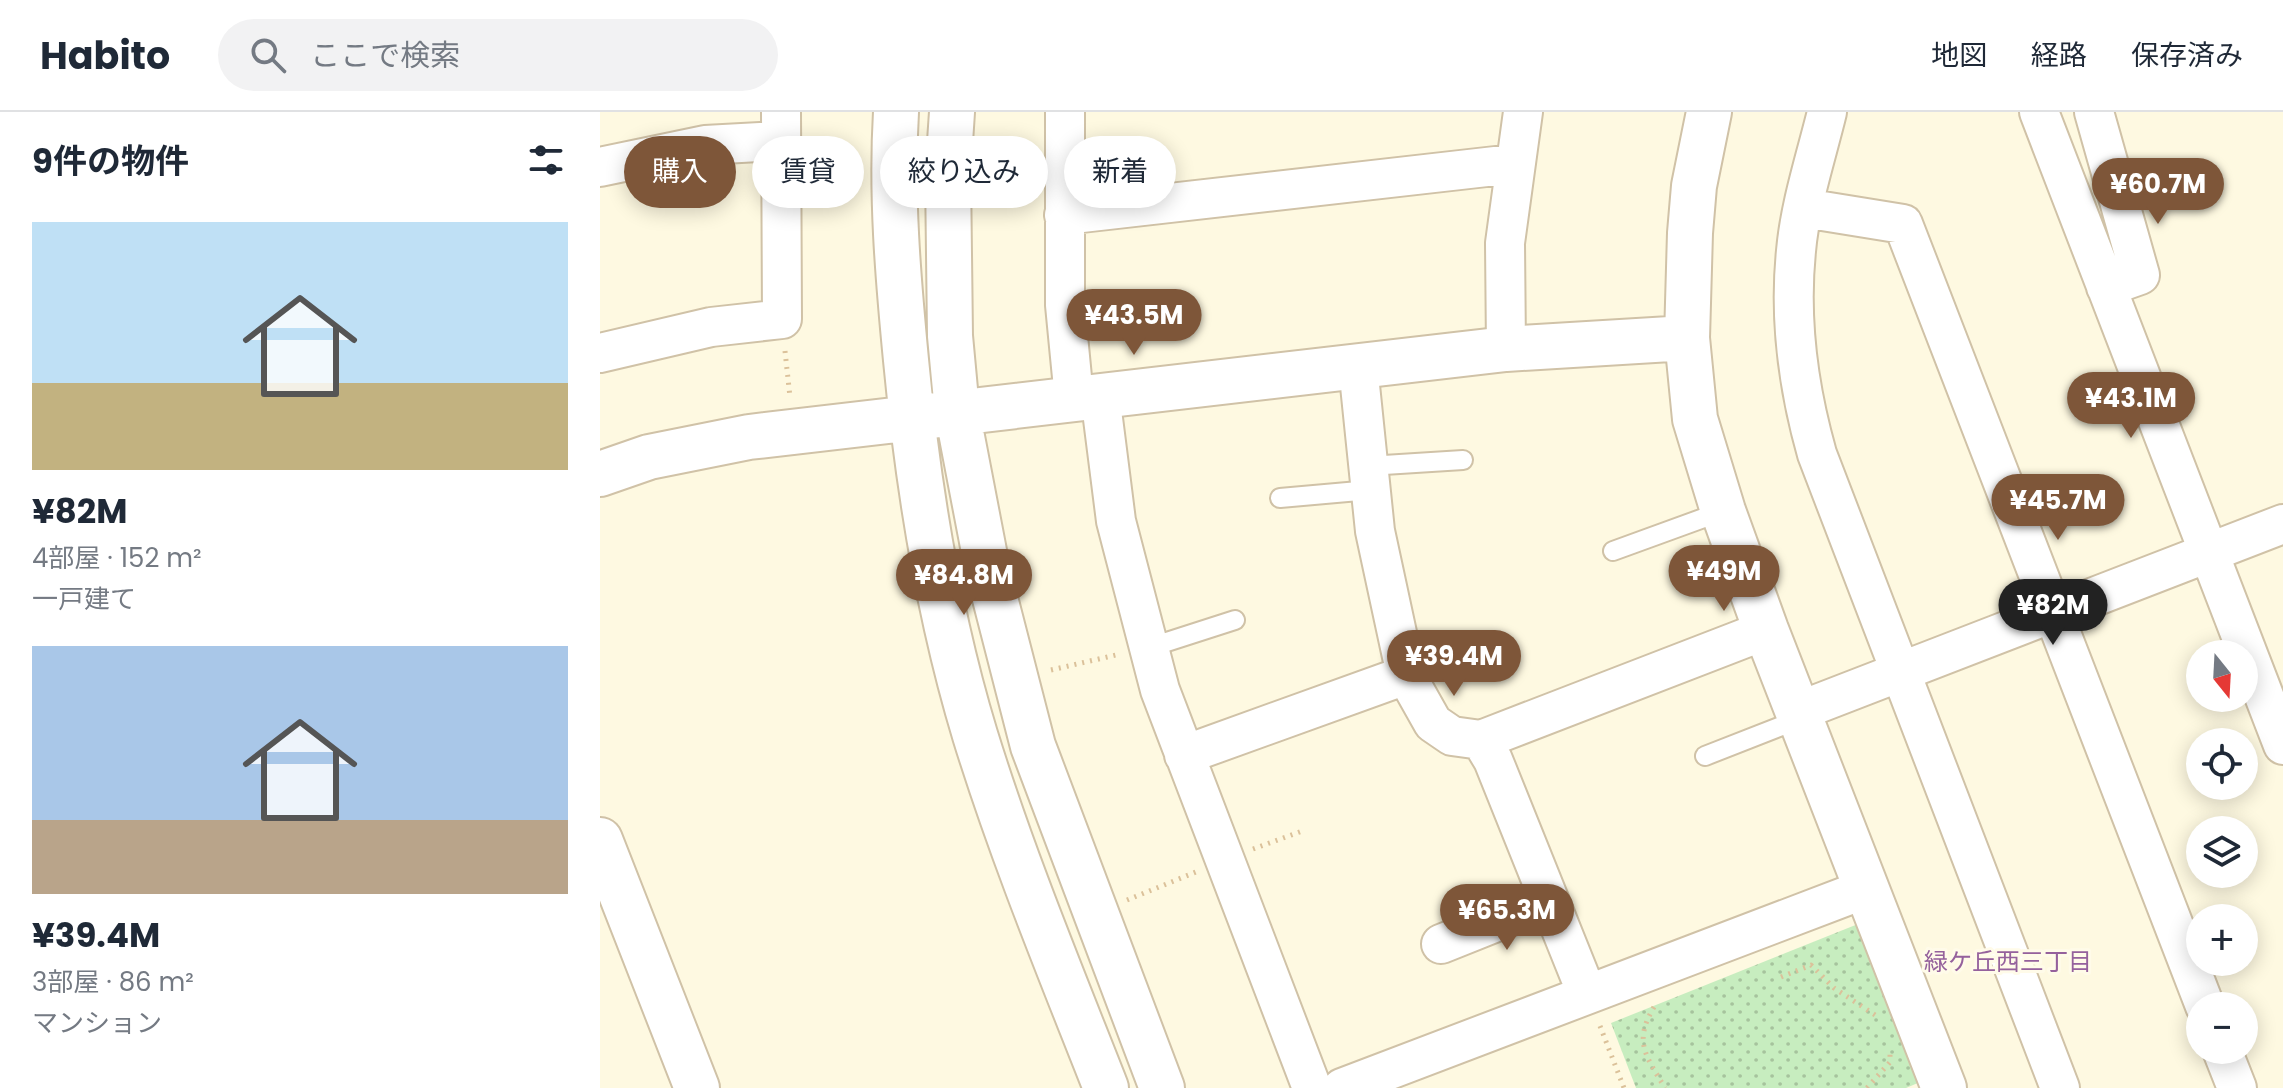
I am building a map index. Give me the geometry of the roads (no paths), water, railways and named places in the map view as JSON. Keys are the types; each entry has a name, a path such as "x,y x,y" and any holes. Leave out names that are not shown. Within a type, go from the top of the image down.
{"street":[{"path":"896,112 895,249 912,417 929,537 975,735 1028,889 1106,1088"},
{"path":"952,112 948,172 950,336 957,411 987,567 1033,746 1162,1088"},
{"path":"1065,112 1065,305 1148,648 1184,755 1312,1088"},
{"path":"1506,349 1505,243 1513,164 1523,112"},
{"path":"1709,112 1694,186 1687,338 1695,419 1723,511 1766,630 1944,1088"},
{"path":"1827,112 1796,249 1793,312 1805,408 1817,454 2060,1088"},
{"path":"2039,112 2283,745"},
{"path":"2094,112 2140,275 2106,287"},
{"path":"600,167 780,126 782,319 711,327 600,353"},
{"path":"1064,215 1513,164"},
{"path":"1804,208 1903,224 2200,992"},
{"path":"600,474 649,457 749,437 1506,349 1687,338"},
{"path":"1358,366 1369,478 1406,675 1433,723 1452,736 1481,740 1766,630"},
{"path":"1801,714 1900,672 2283,524"},
{"path":"1184,755 1406,675"},
{"path":"1481,740 1493,760 1587,994"},
{"path":"600,840 697,1088"},
{"path":"1342,1088 1865,889"},
{"path":"1441,944 1549,901"},
{"path":"2228,1064 2237,1088"}],"lane":[{"path":"1280,498 1463,460"},
{"path":"1613,551 1723,511"},
{"path":"1148,648 1235,620"},
{"path":"1705,756 1801,714"}],"district":[{"name":"緑ケ丘西三丁目","path":"2008,962"}]}
